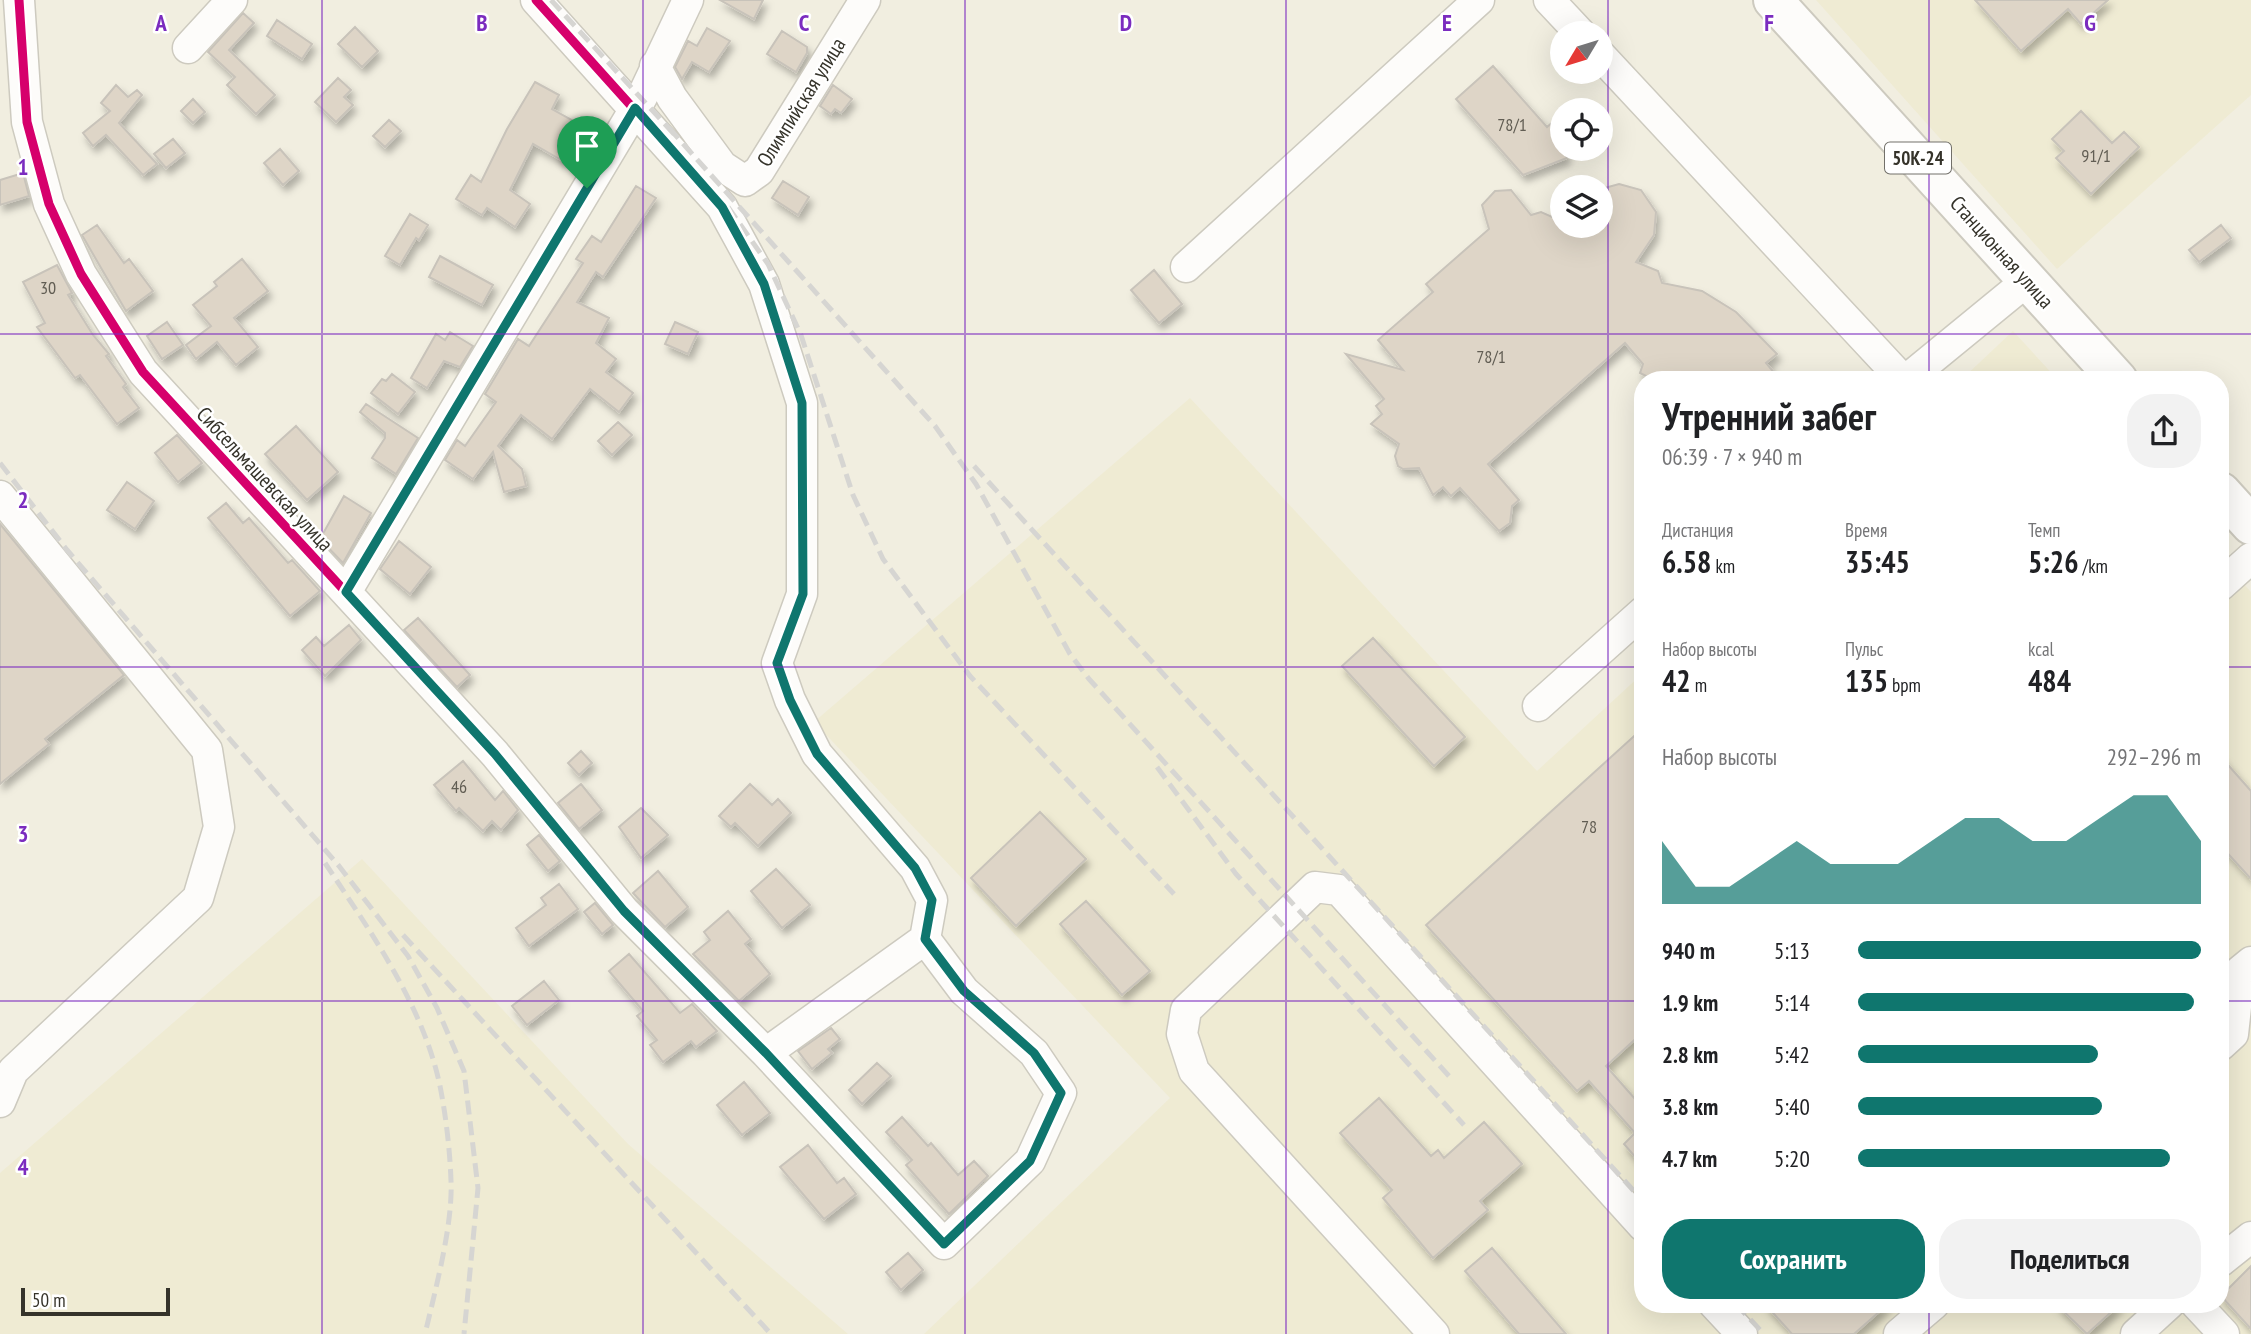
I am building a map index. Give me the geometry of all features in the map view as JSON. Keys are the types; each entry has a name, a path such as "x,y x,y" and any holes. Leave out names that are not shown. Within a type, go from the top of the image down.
{"main road":[{"name":"Станционная улица","path":"1773,0 2111,371"},
{"path":"2229,501 2251,525"}],"street":[{"name":"Сибсельмашевская улица","path":"19,0 27,122 49,204 81,274 143,372 495,754 624,911 766,1053 944,1244 1030,1161 1061,1093 1034,1053 964,991 925,939"},
{"path":"188,48 232,0"},
{"path":"536,0 722,207 764,284 802,403 803,594 777,663 790,700 817,754 915,868 932,900 925,939 766,1053"},
{"path":"346,592 635,108 688,0"},
{"name":"Олимпийская улица","path":"655,66 672,98 722,166 745,181 759,171 865,0"},
{"path":"1186,267 1479,0"},
{"path":"1549,0 1569,21"},
{"path":"1614,70 1897,371"},
{"path":"1916,371 2028,280"},
{"path":"0,496 206,750 219,828 198,898 13,1071 0,1102"},
{"path":"2229,578 2251,558"},
{"path":"1538,706 1634,620"},
{"path":"1434,1334 1195,1071 1182,1034 1186,1010 1315,887 1339,890 1634,1216"},
{"path":"2229,1038 2233,1034 2240,971 2251,961"},
{"path":"2229,1255 2251,1237"},
{"path":"1722,1313 1742,1334"},
{"path":"1899,1334 1924,1313"},
{"path":"2136,1334 2159,1313"},
{"path":"2204,1313 2224,1334"}],"shaded area":[{"path":"1816,0 2251,0 2251,95 2057,269"},
{"path":"2013,331 2050,371 1971,371"},
{"path":"1190,398 1537,771 1634,681 1634,1313 2229,1313 2229,568 2251,592 2251,1334 924,1334 1170,1098 814,722"},
{"path":"362,859 628,1144 848,1334 0,1334 0,1173"}],"building":[{"path":"720,0 763,0 754,19"},
{"path":"1975,0 2108,0 2081,24 2068,9 2021,51"},
{"path":"243,13 254,23 229,50 275,95 256,114 227,85 235,77 208,52"},
{"path":"277,20 312,44 302,59 267,36"},
{"path":"355,27 378,51 362,67 338,44"},
{"path":"707,28 730,41 709,72 692,62 682,79 675,67 688,41 697,46"},
{"path":"782,31 807,47 807,53 796,72 767,54"},
{"path":"1493,66 1547,127 1550,124 1550,161 1559,161 1523,175 1456,99"},
{"path":"338,78 351,90 344,97 353,105 336,122 315,102"},
{"path":"535,82 559,95 552,109 586,128 574,151 570,149 563,161 533,144 510,190 530,204 515,227 487,208 482,215 456,199 471,175 481,182 507,129"},
{"path":"116,85 128,97 137,90 142,95 119,123 157,164 143,175 106,135 93,146 83,133 110,111 101,103"},
{"path":"833,85 852,99 841,113 835,109 831,114 820,106"},
{"path":"193,99 205,112 193,123 181,111"},
{"path":"2081,111 2112,143 2124,132 2139,147 2091,194 2056,158 2064,151 2052,139"},
{"path":"389,120 401,131 385,147 373,136"},
{"path":"173,139 185,153 166,168 154,154"},
{"path":"280,149 299,171 283,185 264,163"},
{"path":"23,173 29,196 0,205 0,180"},
{"path":"783,181 809,197 798,215 772,198"},
{"path":"1619,184 1641,190 1656,212 1654,235 1636,262 1658,271 1662,283 1702,291 1736,312 1777,354 1766,363 1773,371 1641,371 1643,364 1625,343 1488,464 1519,500 1512,506 1510,523 1499,531 1460,488 1451,496 1443,487 1433,495 1419,468 1403,469 1398,466 1395,456 1399,444 1371,424 1382,414 1376,406 1384,399 1346,354 1403,370 1378,340 1433,292 1426,284 1489,229 1482,205 1495,191 1511,190 1531,215 1541,212 1550,216 1550,238 1613,238 1613,186"},
{"path":"636,186 656,198 603,277 596,272 577,302 609,318 596,343 616,359 606,372 633,393 619,412 590,389 552,439 521,415 498,446 522,469 526,486 504,492 493,452 473,479 445,460 457,440 465,446 496,402 485,394 518,339 529,346 583,263 576,259 592,236 601,242"},
{"path":"410,214 428,225 419,240 416,238 400,265 385,256"},
{"path":"97,225 124,263 129,259 153,291 126,311 82,235"},
{"path":"2221,225 2231,238 2199,262 2189,250"},
{"path":"440,256 493,285 482,305 429,277"},
{"path":"242,259 268,291 234,318 258,347 236,365 217,342 196,359 186,345 211,326 193,305 217,286 214,282"},
{"path":"57,265 72,293 68,295 93,335 109,354 106,356 126,384 123,387 139,408 117,424 80,375 75,378 37,327 45,323 23,282"},
{"path":"1154,270 1182,304 1159,323 1131,290"},
{"path":"167,322 183,345 162,359 147,336"},
{"path":"675,322 698,332 688,354 665,344"},
{"path":"450,332 473,346 460,367 444,361 427,388 411,378 436,334 445,340"},
{"path":"392,374 415,392 398,414 371,393 382,379 386,381"},
{"path":"366,404 418,438 396,474 372,458 385,438 385,433 360,412"},
{"path":"618,422 632,435 612,455 598,441"},
{"path":"296,426 338,472 307,500 265,454"},
{"path":"177,435 202,463 178,482 155,453"},
{"path":"127,482 154,501 135,529 107,510"},
{"path":"344,496 371,513 343,563 320,539"},
{"path":"226,503 243,523 249,518 288,563 292,560 320,591 290,616 208,518"},
{"path":"0,524 124,675 45,739 49,744 0,784"},
{"path":"399,541 431,567 410,594 380,569"},
{"path":"418,618 470,675 457,687 404,630"},
{"path":"349,625 361,640 325,676 302,650 316,637 324,646"},
{"path":"1373,638 1465,737 1434,766 1342,666"},
{"path":"1634,736 1634,1040 1606,1066 1634,1098 1634,1132 1589,1081 1577,1091 1426,925"},
{"path":"581,751 592,763 579,775 568,763"},
{"path":"463,761 495,800 503,791 518,810 501,830 492,821 483,831 459,808 456,811 434,785"},
{"path":"2229,766 2251,791 2251,879 2229,855"},
{"path":"581,784 602,810 579,829 558,803"},
{"path":"750,784 772,805 778,799 791,813 758,846 735,823 731,827 719,816"},
{"path":"641,808 668,835 641,858 619,827"},
{"path":"1040,812 1086,859 1016,926 971,878"},
{"path":"539,835 560,861 548,871 527,845"},
{"path":"776,869 810,905 782,928 751,891"},
{"path":"658,871 688,907 665,927 633,893"},
{"path":"559,884 578,909 529,946 516,928 546,905 541,898"},
{"path":"1086,901 1150,971 1122,995 1060,924"},
{"path":"595,903 613,925 602,934 584,912"},
{"path":"728,911 751,939 745,944 770,974 739,1001 693,954 710,940 704,932"},
{"path":"629,954 680,1013 692,1004 717,1031 696,1047 691,1041 663,1062 650,1045 657,1040 637,1016 643,1011 609,971"},
{"path":"544,981 559,1000 527,1025 512,1006"},
{"path":"831,1028 840,1039 828,1049 832,1053 812,1069 798,1051"},
{"path":"877,1063 891,1076 862,1104 849,1090"},
{"path":"744,1082 770,1113 742,1135 717,1105"},
{"path":"1379,1098 1431,1156 1438,1150 1444,1158 1484,1122 1522,1164 1480,1201 1488,1210 1433,1258 1383,1198 1392,1190 1340,1133"},
{"path":"902,1117 928,1146 931,1143 958,1175 974,1161 988,1176 949,1214 906,1165 912,1160 886,1132"},
{"path":"1634,1134 1634,1156 1624,1144"},
{"path":"808,1145 837,1183 844,1178 856,1194 824,1219 780,1167"},
{"path":"1492,1248 1566,1334 1519,1334 1465,1271"},
{"path":"908,1253 923,1270 901,1290 886,1272"},
{"path":"2251,1266 2251,1329 2229,1305 2229,1288"},
{"path":"1773,1313 1878,1313 1854,1334 1792,1334"},
{"path":"2065,1313 2110,1313 2087,1334"}],"railway":[{"path":"551,0 674,134"},
{"path":"669,128 935,426 976,484 1070,654 1089,679 1449,1076"},
{"path":"728,207 768,264 801,335 853,495 883,559 970,676 1174,894"},
{"path":"0,463 67,550 339,866 408,956 437,1008 464,1071 478,1188 464,1334"},
{"path":"974,466 1634,1191"},
{"path":"1157,767 1236,874 1464,1125"},
{"path":"325,863 377,942 408,998 432,1056 440,1086 449,1146 451,1198 442,1258 425,1334"},
{"path":"403,935 771,1334"},
{"path":"1744,1313 1764,1334"}],"cycle path":[{"path":"19,0 27,122 49,204 81,274 143,372 495,754 624,911 766,1053 944,1244 1030,1161 1061,1093 1034,1053 964,991 925,939 932,900 915,868 817,754 790,700 777,663 802,594 802,403 764,284 722,207 536,0"}],"route":[{"path":"635,108 722,207 764,284 802,403 803,594 777,663 790,700 817,754 915,868 932,900 925,939 964,991 1034,1053 1061,1093 1030,1161 944,1244 766,1053 624,911 495,754 346,592 587,188 635,108"}]}
